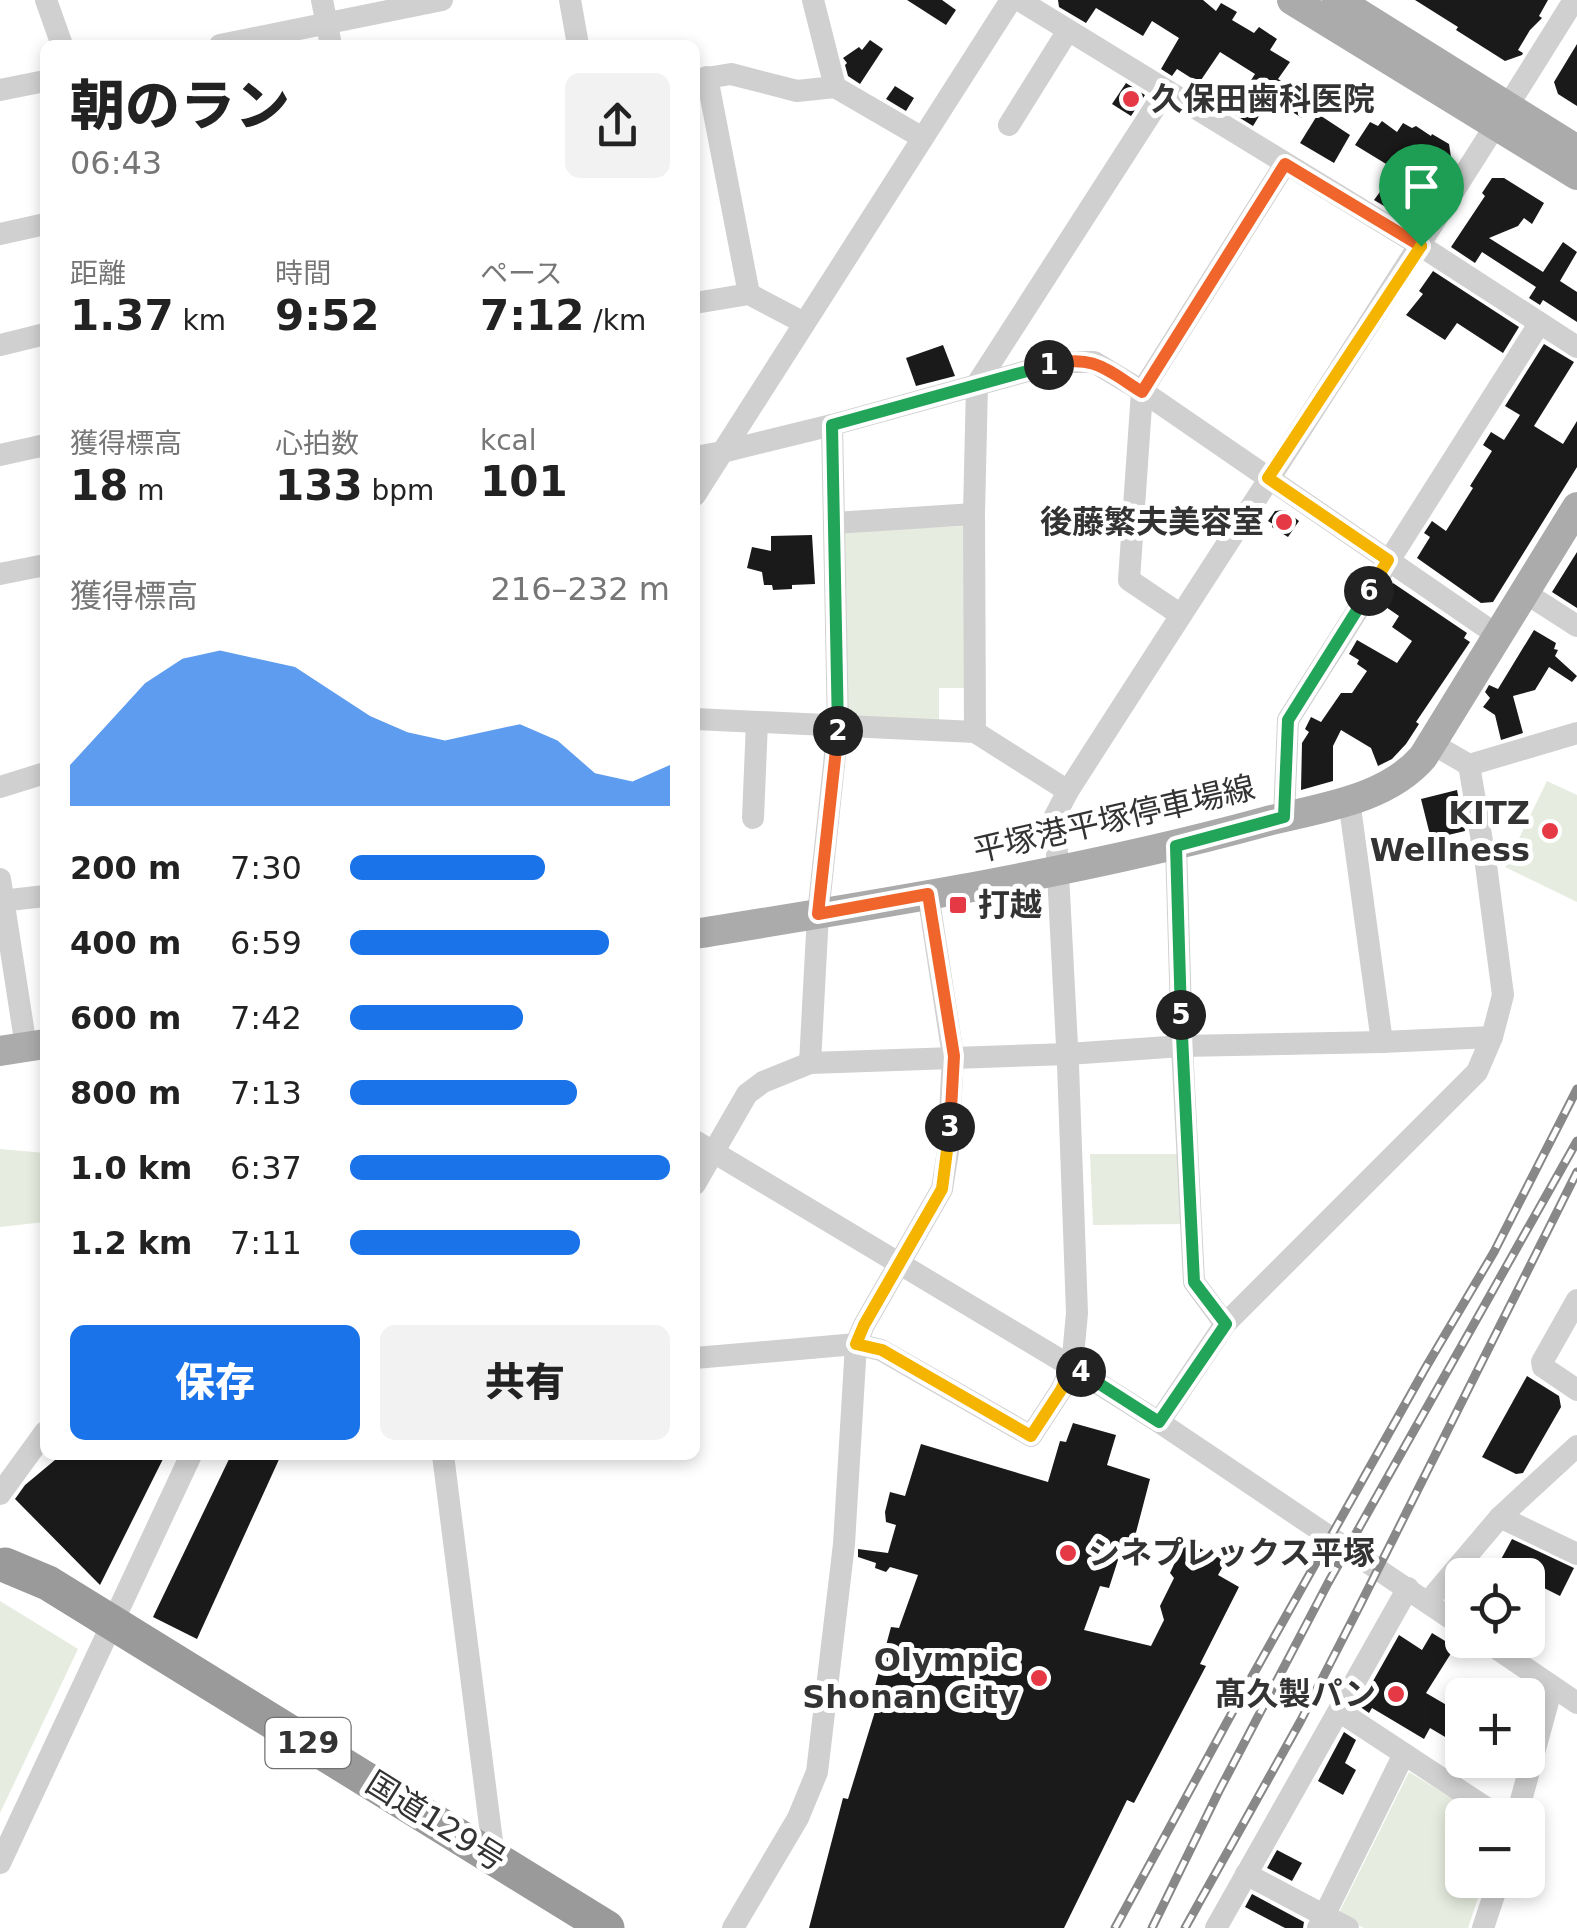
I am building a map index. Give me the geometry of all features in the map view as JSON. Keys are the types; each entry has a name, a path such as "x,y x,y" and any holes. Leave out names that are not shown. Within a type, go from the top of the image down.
{"highway":[{"name":"国道129号","path":"2,1564 48,1583 108,1631 495,1867 608,1928"},
{"name":"国道129号","path":"495,1867 576,1928"}],"main road":[{"path":"1292,0 1502,116 1577,150"},
{"path":"1337,0 1502,116 1577,175"},
{"name":"平塚港平塚停車場線","path":"700,933 1057,872 1176,846 1348,800 1386,786 1411,771 1432,743 1577,506"}],"street":[{"path":"46,0 60,40"},
{"path":"244,40 442,0"},
{"path":"570,0 577,40"},
{"path":"812,0 834,87"},
{"path":"700,487 1011,0"},
{"path":"1019,0 1421,246 1577,347"},
{"path":"700,1358 856,1344 882,1350 1031,1436 1061,1390 1072,1366 1077,1313 1056,816 1068,791 1421,246 1574,0"},
{"path":"1010,124 1067,32"},
{"path":"749,294 701,79 731,74 796,91 834,87 922,137"},
{"path":"0,90 40,82"},
{"path":"975,732 977,384 1166,90"},
{"path":"1181,615 1129,580 1142,392 1285,164"},
{"path":"0,234 40,225"},
{"path":"700,302 749,294 804,323"},
{"path":"1284,817 1288,720 1539,324"},
{"path":"0,345 40,335"},
{"path":"700,456 832,425 1060,362 1094,362 1498,635"},
{"path":"810,1063 818,914 838,727 832,425"},
{"path":"0,455 40,445"},
{"path":"834,523 974,514"},
{"path":"1,569 40,565"},
{"path":"1524,592 1577,626"},
{"path":"700,719 975,732 1068,791"},
{"path":"753,818 757,722"},
{"path":"1432,743 1469,765 1577,733"},
{"path":"1159,1422 1226,1324 1476,1072 1492,1037 1504,995 1469,765"},
{"path":"0,787 40,775"},
{"path":"1348,800 1382,1042"},
{"path":"1176,846 1194,1282 1226,1324"},
{"path":"24,1047 1,893 40,896"},
{"path":"732,1928 798,1818 817,1772 844,1544 856,1344 942,1189 954,1056 928,894"},
{"path":"1445,1614 1072,1366 704,1147 746,1094 763,1082 810,1063 1492,1037"},
{"path":"1577,1300 1542,1362 1543,1367 1577,1390"},
{"path":"0,1494 40,1439"},
{"path":"1428,1602 1500,1517 1577,1446"},
{"path":"0,1863 189,1460"},
{"path":"445,1460 495,1867"},
{"path":"1500,1517 1577,1554"},
{"path":"1216,1928 1408,1588"},
{"path":"1511,1658 1577,1703"},
{"path":"1522,1798 1552,1686"},
{"path":"1339,1711 1471,1798"},
{"path":"1321,1922 1404,1754"},
{"path":"1246,1874 1321,1922 1348,1928"},
{"path":"1493,1924 1497,1898"}],"shaded area":[{"path":"965,526 967,688 939,688 939,722 849,716 845,712 842,534"},
{"name":"KITZ Wellness","path":"1547,781 1577,795 1577,902 1505,867"},
{"path":"0,1149 40,1153 40,1223 0,1227"},
{"path":"1090,1154 1179,1154 1185,1224 1093,1225"},
{"path":"0,1601 78,1649 0,1813"},
{"path":"1409,1772 1452,1798 1445,1798 1445,1898 1478,1898 1468,1928 1364,1928 1338,1915"}],"building":[{"path":"907,0 942,0 956,10 946,25"},
{"path":"1058,0 1203,0 1216,11 1221,3 1237,12 1232,20 1254,33 1259,27 1277,39 1270,50 1290,62 1278,79 1314,100 1302,118 1270,98 1253,126 1227,110 1255,74 1220,52 1199,83 1177,69 1172,76 1161,69 1179,38 1152,21 1143,36 1096,8 1086,23 1059,7"},
{"path":"1415,0 1548,0 1539,16 1542,18 1518,50 1522,55 1505,61"},
{"path":"870,40 883,49 860,84 848,76 843,58 859,47 862,50"},
{"path":"1577,44 1577,106 1558,94 1554,82"},
{"name":"久保田歯科医院","path":"1126,83 1145,95 1131,116 1112,104"},
{"path":"895,86 914,98 906,111 886,99"},
{"path":"1318,114 1350,135 1334,163 1300,143"},
{"path":"1382,121 1397,132 1403,123 1416,126 1449,144 1451,157 1411,222 1374,200 1396,170 1355,145 1370,122 1378,126"},
{"path":"1492,178 1504,178 1544,203 1532,224 1524,218 1518,226 1489,238 1543,272 1563,242 1577,252 1560,281 1577,292 1577,322 1543,300 1540,305 1529,298 1536,287 1482,252 1475,263 1451,247 1485,196 1482,193"},
{"path":"1433,271 1519,327 1503,353 1457,323 1445,340 1406,315 1423,294 1419,291"},
{"path":"1544,344 1574,362 1534,426 1563,444 1577,421 1577,467 1493,602 1481,603 1417,558 1430,537 1424,533 1432,521 1446,531 1473,488 1470,486 1492,451 1483,445 1491,432 1504,440 1520,415 1505,406"},
{"path":"943,345 955,376 916,386 906,358"},
{"name":"後藤繁夫美容室","path":"1285,510 1299,521 1288,537 1268,521 1275,511"},
{"path":"812,535 815,584 773,590 772,585 764,585 762,572 747,568 752,547 771,551 771,536"},
{"path":"1577,552 1577,608 1552,592"},
{"path":"1393,583 1467,633 1464,638 1470,642 1416,722 1419,724 1406,744 1392,759 1378,766 1371,748 1341,730 1333,746 1333,781 1301,790 1302,743 1309,732 1305,729 1311,717 1321,722 1341,693 1352,693 1367,671 1349,654 1357,640 1397,663 1412,641 1392,627 1399,616 1380,603"},
{"path":"1534,630 1556,643 1555,656 1577,676 1572,682 1549,667 1535,690 1513,696 1523,733 1501,740 1495,715 1483,707 1490,698 1485,692 1489,685 1498,689"},
{"path":"1457,790 1465,831 1431,839 1421,799"},
{"path":"1527,1376 1559,1396 1561,1407 1523,1473 1516,1474 1482,1457"},
{"name":"Olympic Shonan City","path":"1073,1423 1116,1435 1107,1465 1150,1479 1134,1540 1125,1538 1109,1588 1100,1586 1084,1630 1151,1646 1164,1620 1160,1606 1174,1578 1170,1573 1185,1541 1226,1561 1218,1575 1239,1587 1200,1664 1206,1666 1134,1803 1127,1800 1064,1928 809,1928 843,1798 848,1799 881,1692 874,1690 891,1627 899,1628 918,1575 890,1567 886,1572 875,1568 876,1563 858,1557 858,1549 888,1553 896,1525 886,1522 890,1492 905,1496 921,1444 1048,1482 1060,1441 1066,1442"},
{"path":"55,1460 162,1460 100,1585 15,1499 25,1485"},
{"path":"229,1460 279,1460 197,1639 153,1617"},
{"path":"1512,1539 1574,1568 1560,1596 1545,1588 1545,1558 1502,1558"},
{"path":"1432,1633 1445,1641 1445,1658 1448,1658 1426,1693 1445,1704 1445,1737 1430,1728 1424,1739 1372,1708 1369,1713 1359,1706 1399,1635 1422,1650"},
{"path":"1344,1732 1356,1740 1345,1763 1356,1770 1343,1795 1318,1781"},
{"path":"1277,1850 1302,1863 1292,1881 1267,1868"},
{"path":"1252,1894 1304,1922 1303,1928 1285,1928 1245,1907"}],"railway":[{"path":"1115,1928 1245,1689 1494,1252 1577,1089"},
{"path":"1152,1928 1328,1583 1577,1141"},
{"path":"1185,1928 1300,1722 1577,1172"}],"place":[{"name":"久保田歯科医院","path":"1131,99"},
{"name":"後藤繁夫美容室","path":"1284,522"},
{"name":"KITZ Wellness","path":"1550,831"},
{"name":"打越","path":"958,905"},
{"name":"シネプレックス平塚","path":"1068,1553"},
{"name":"Olympic Shonan City","path":"1039,1678"},
{"name":"髙久製パン","path":"1396,1694"}],"route":[{"path":"1285,164 1421,246 1268,478 1388,560 1288,720 1284,817 1176,846 1194,1282 1226,1324 1159,1422 1072,1366 1031,1436 882,1350 856,1344 942,1189 954,1056 928,894 818,914 838,727 832,425 1077,360 1094,362 1142,392 1285,164"}]}
